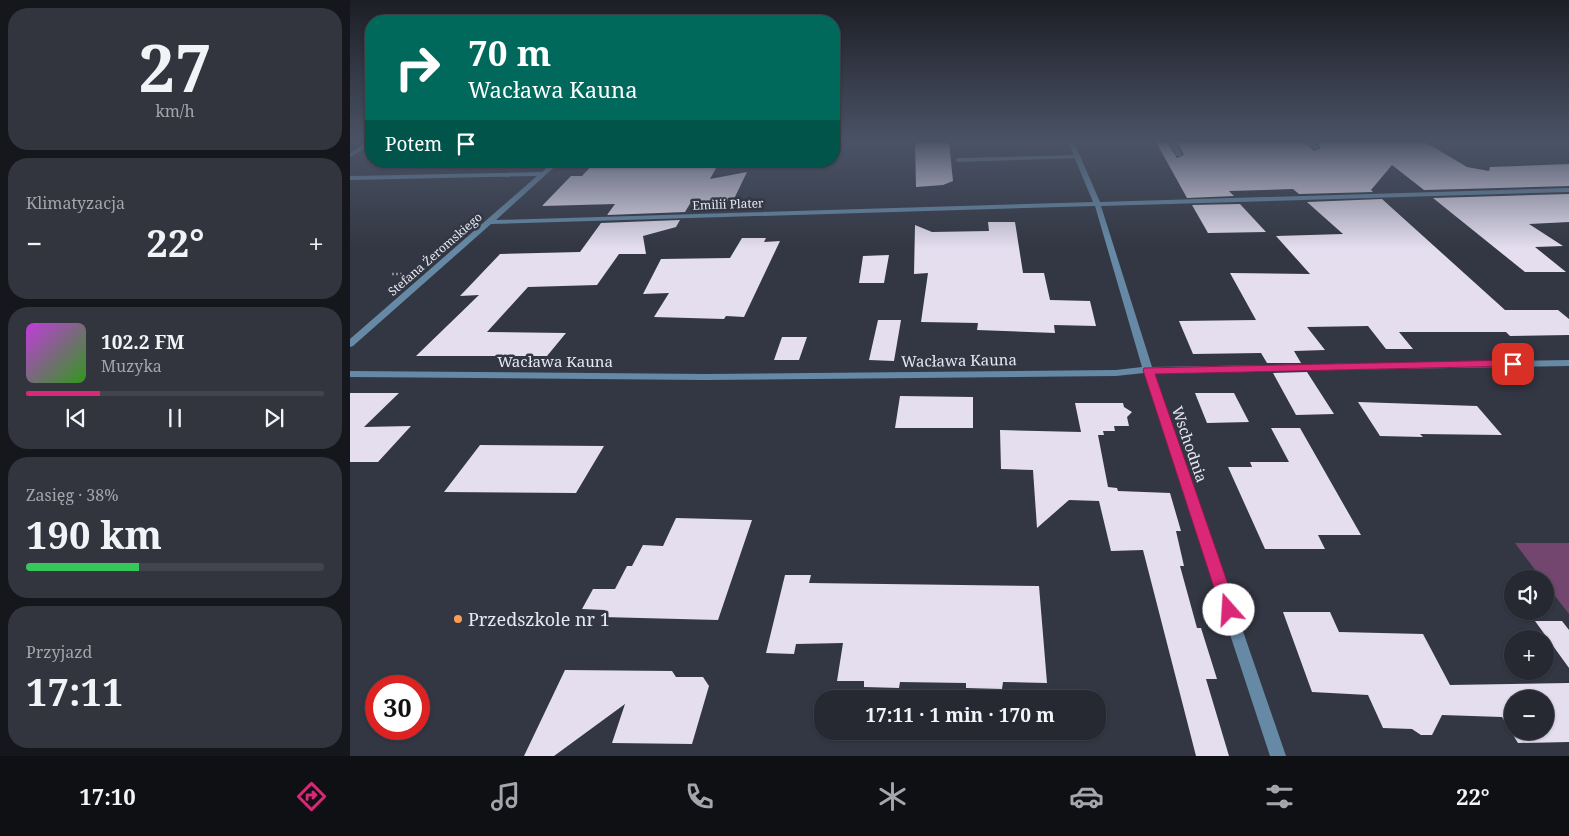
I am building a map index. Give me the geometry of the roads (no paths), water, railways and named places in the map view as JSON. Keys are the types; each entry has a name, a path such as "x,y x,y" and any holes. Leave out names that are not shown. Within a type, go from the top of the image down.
{"street":[{"path":"350,178 385,177"},
{"name":"Stefana Żeromskiego","path":"350,344 539,177"},
{"name":"Wschodnia","path":"1087,177 1098,204 1148,370 1278,756"},
{"name":"Emilii Plater","path":"488,222 1569,190"},
{"name":"Wacława Kauna","path":"350,374 715,377 1116,373 1148,370 1569,363"}],"place":[{"name":"Przedszkole nr 1","path":"458,619"}]}
